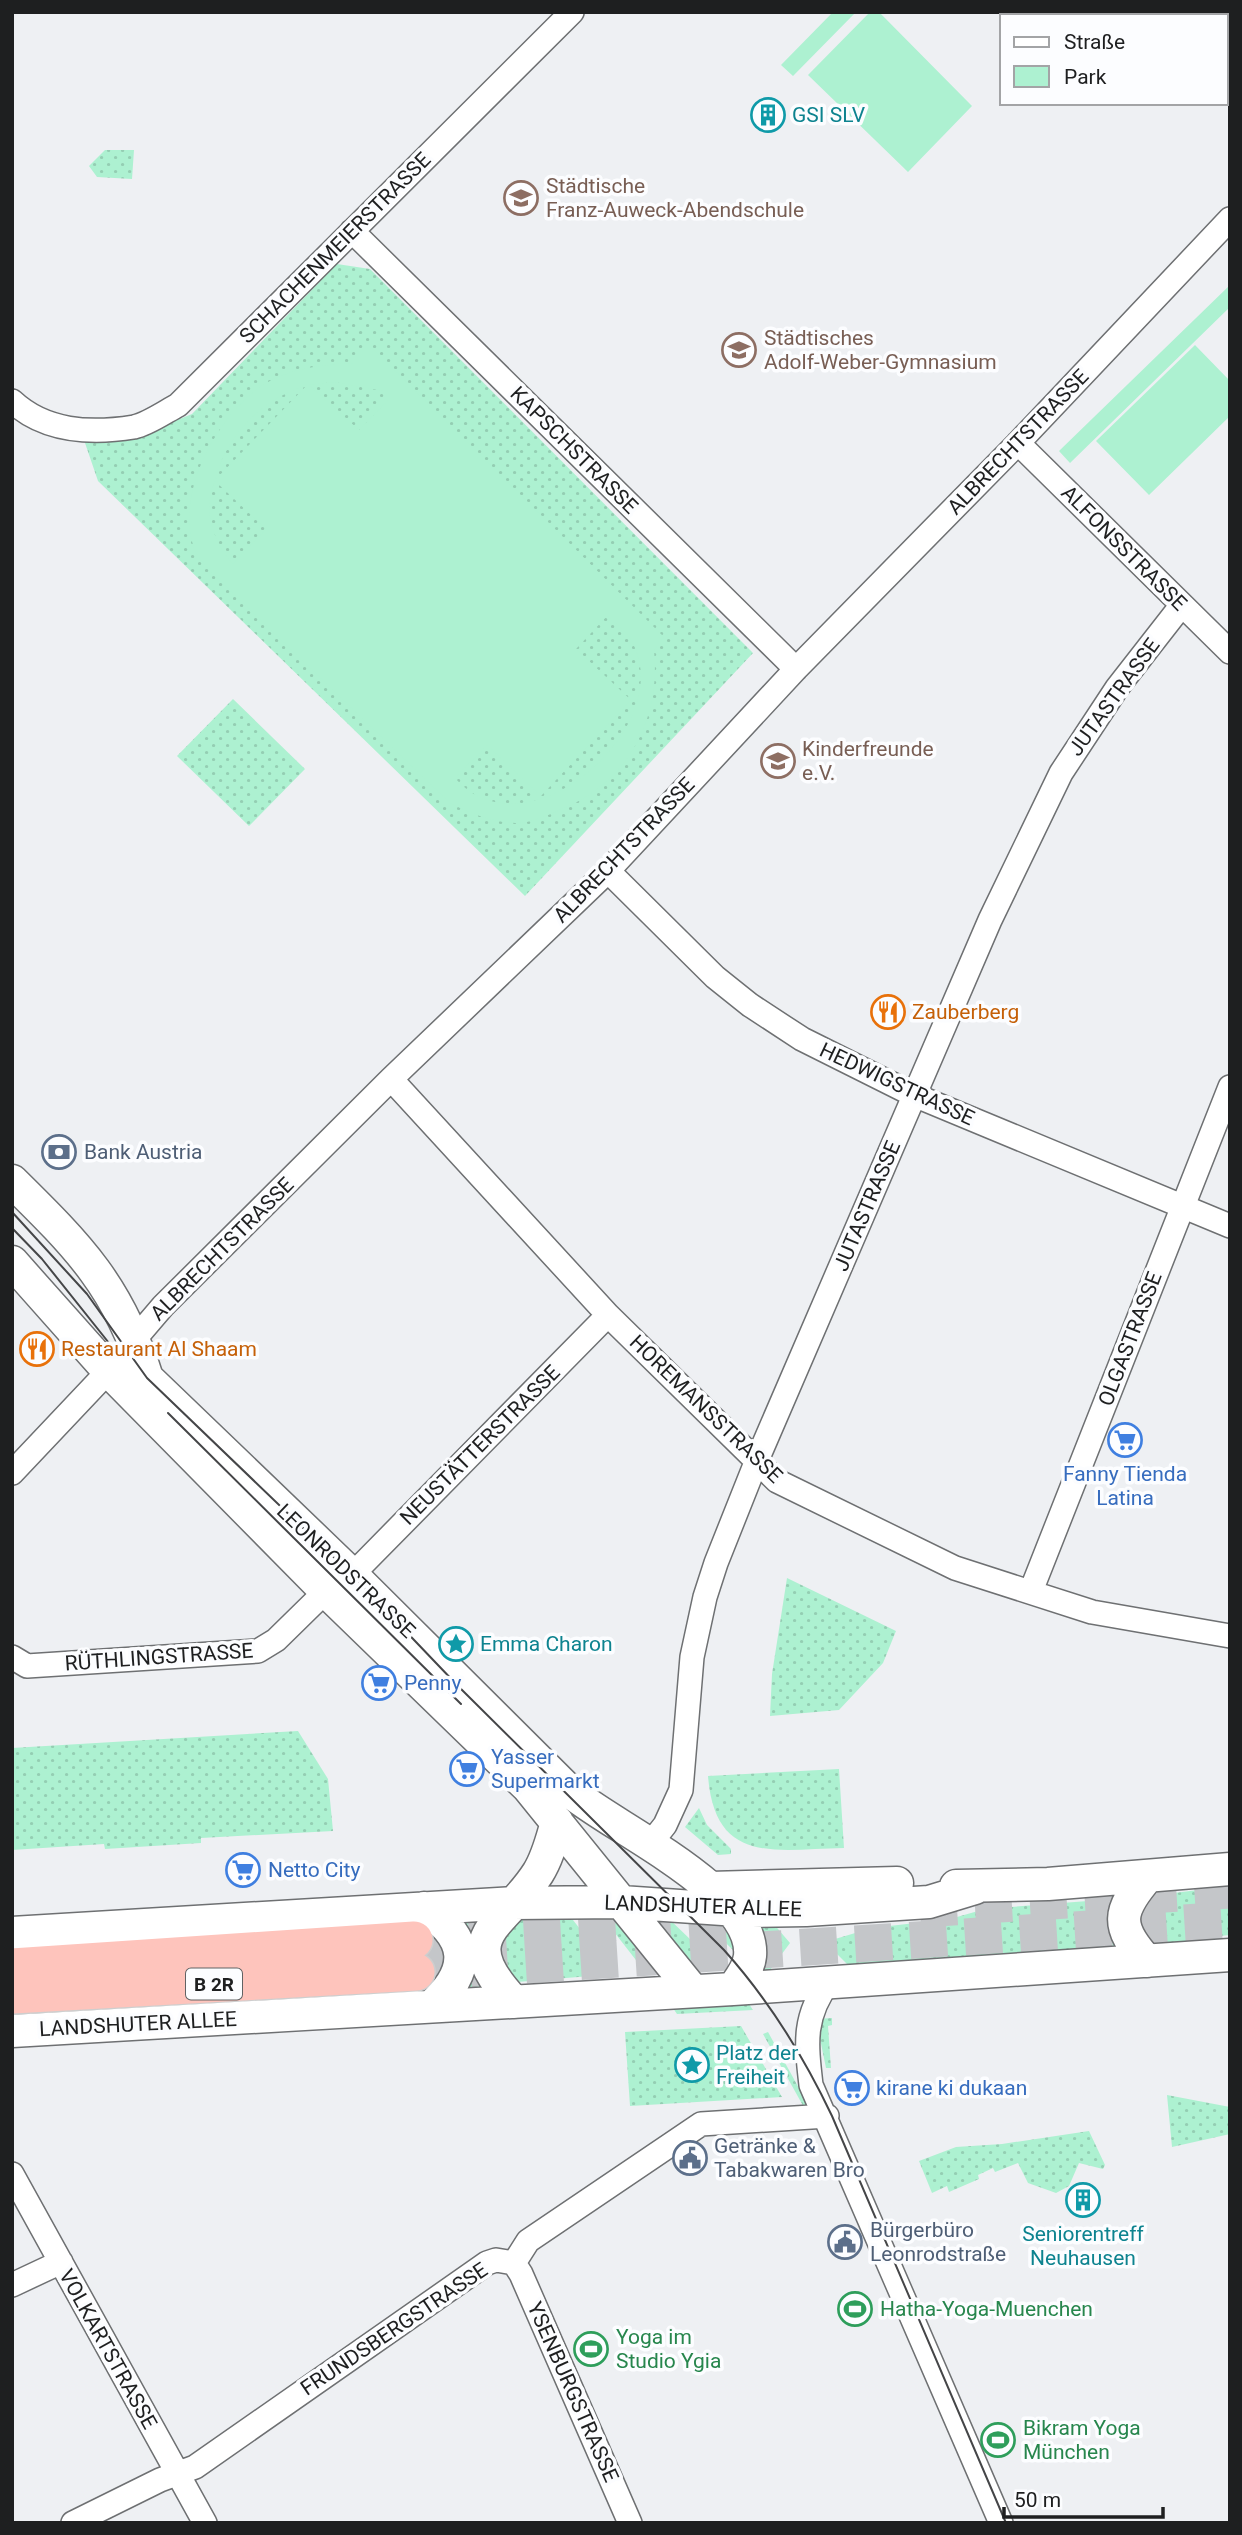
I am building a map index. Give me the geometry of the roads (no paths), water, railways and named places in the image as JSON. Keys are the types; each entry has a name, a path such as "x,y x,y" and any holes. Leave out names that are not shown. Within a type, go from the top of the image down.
{"highway":[{"name":"LANDSHUTER ALLEE","path":"12,1967 418,1940"},
{"name":"LANDSHUTER ALLEE","path":"12,1995 418,1940"}],"main road":[{"name":"LEONRODSTRASSE","path":"12,1181 71,1239 103,1279 135,1339 146,1378 528,1787 693,1991"},
{"name":"LEONRODSTRASSE","path":"12,1262 108,1370 567,1789 584,1804 650,1844 720,1899 747,1935 751,1953 749,1964 733,1989"},
{"path":"514,2002 489,1972 484,1952 488,1933 538,1873 557,1822"},
{"name":"LANDSHUTER ALLEE","path":"12,1933 418,1940 513,1903 720,1899 806,1910 929,1902 975,1888 1230,1869"},
{"path":"1147,1877 1128,1899 1123,1919 1126,1934 1147,1961"},
{"path":"418,1940 455,1935 461,1958 460,1968 452,1986 432,2006"},
{"path":"693,1991 1230,1955"},
{"name":"LANDSHUTER ALLEE","path":"12,2032 693,1991"}],"street":[{"name":"SCHACHENMEIERSTRASSE","path":"12,401 46,425 71,429 136,426 178,405 572,12"},
{"name":"ALBRECHTSTRASSE","path":"12,1473 108,1370 163,1306 391,1079 608,871 796,668 1018,443 1230,219"},
{"name":"KAPSCHSTRASSE","path":"352,231 796,668"},
{"name":"ALFONSSTRASSE","path":"1018,443 1230,652"},
{"name":"JUTASTRASSE","path":"650,1844 664,1825 681,1790 692,1657 705,1597 757,1460 990,920 1066,764 1117,688 1181,606"},
{"name":"HEDWIGSTRASSE","path":"608,871 690,954 750,1005 802,1039 915,1095 1230,1226"},
{"name":"HOREMANSSTRASSE","path":"391,1079 608,1315 777,1481 955,1567 1132,1620 1230,1636"},
{"name":"OLGASTRASSE","path":"1031,1591 1230,1087"},
{"name":"NEUSTÄTTERSTRASSE","path":"339,1583 608,1315"},
{"name":"RÜTHLINGSTRASSE","path":"12,1657 27,1666 258,1651 276,1640 339,1583"},
{"path":"831,1980 818,1996 808,2025 811,2085 827,2116 1001,2523"},
{"name":"FRUNDSBERGSTRASSE","path":"73,2523 195,2467 487,2263 496,2260 514,2263 528,2241 701,2124 827,2116"},
{"name":"VOLKARTSTRASSE","path":"12,2174 205,2523"},
{"path":"12,2285 61,2262"},
{"name":"YSENBURGSTRASSE","path":"514,2263 522,2274 630,2523"}],"tunnel":[{"path":"920,1909 1230,1890"},
{"path":"414,1940 747,1920"},
{"path":"416,1972 1230,1920"}],"tram line":[{"path":"12,1212 87,1294 147,1378 352,1575 458,1686 724,1950 756,1988 797,2050 832,2116 1006,2523"},
{"path":"12,1228 42,1259 109,1343"},
{"path":"168,1413 461,1704"}],"place":[{"name":"GSI SLV","path":"768,115"},
{"name":"Städtische Franz-Auweck-Abendschule","path":"521,198"},
{"name":"Städtisches Adolf-Weber-Gymnasium","path":"739,350"},
{"name":"Kinderfreunde e.V.","path":"778,761"},
{"name":"Zauberberg","path":"888,1012"},
{"name":"Bank Austria","path":"59,1152"},
{"name":"Restaurant Al Shaam","path":"37,1349"},
{"name":"Fanny Tienda Latina","path":"1125,1440"},
{"name":"Emma Charon","path":"456,1644"},
{"name":"Penny","path":"379,1683"},
{"name":"Yasser Supermarkt","path":"467,1769"},
{"name":"Netto City","path":"243,1870"},
{"name":"Platz der Freiheit","path":"692,2065"},
{"name":"kirane ki dukaan","path":"852,2088"},
{"name":"Getränke & Tabakwaren Bro","path":"690,2158"},
{"name":"Seniorentreff Neuhausen","path":"1083,2200"},
{"name":"Bürgerbüro Leonrodstraße","path":"845,2242"},
{"name":"Hatha-Yoga-Muenchen","path":"855,2309"},
{"name":"Yoga im Studio Ygia","path":"591,2349"},
{"name":"Bikram Yoga München","path":"998,2440"}]}
